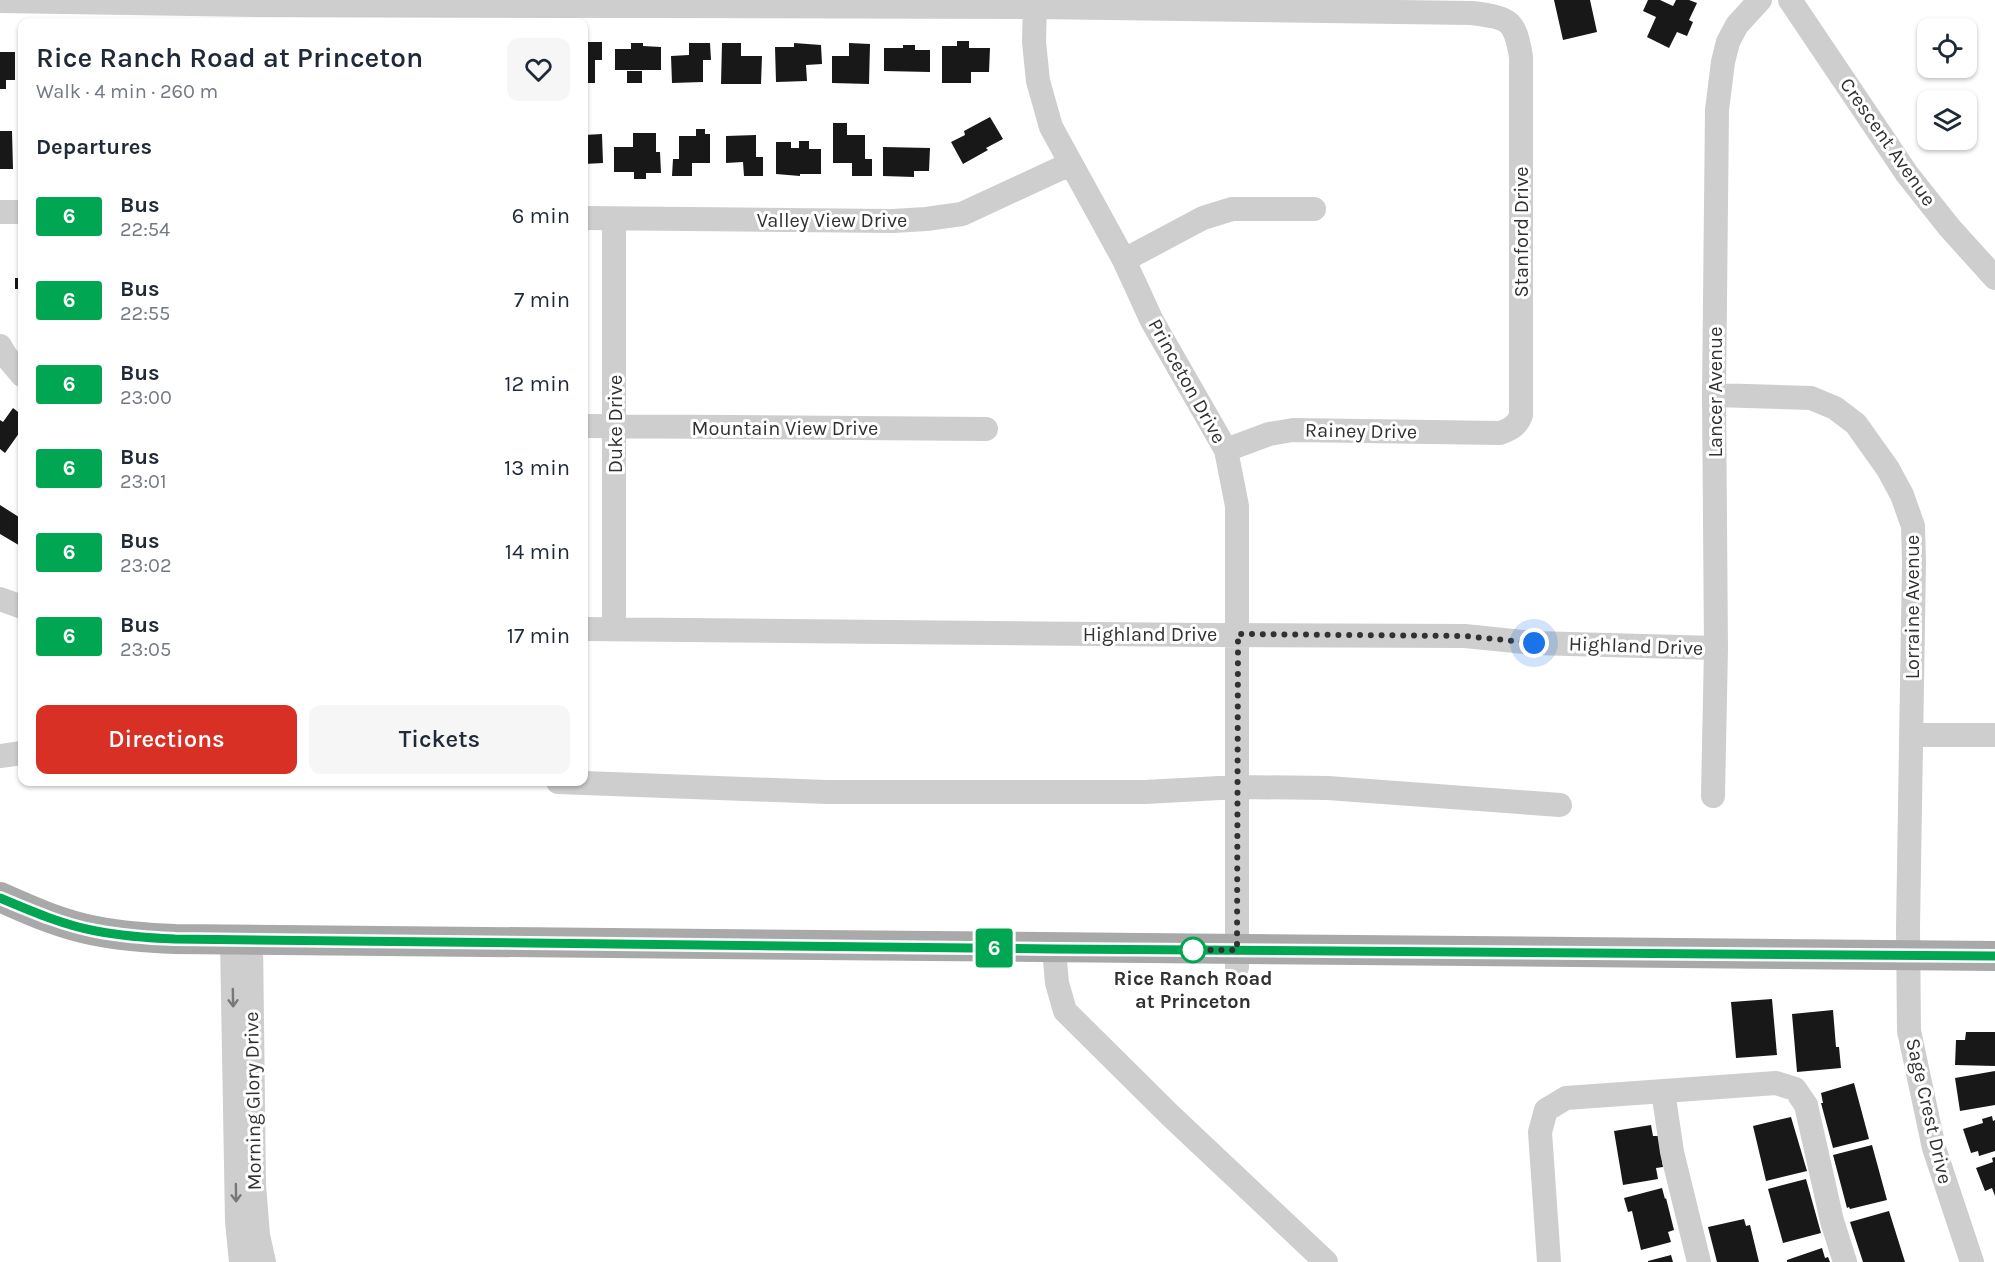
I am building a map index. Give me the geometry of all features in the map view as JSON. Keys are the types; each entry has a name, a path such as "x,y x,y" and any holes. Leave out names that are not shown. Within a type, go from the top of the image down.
{"main road":[{"path":"0,897 26,909 94,931 133,937 242,946 688,956 1909,964 1995,973"},
{"path":"0,910 52,931 91,942 130,948 174,952 242,946"},
{"path":"1909,964 1995,956"}],"street":[{"name":"Lancer Avenue","path":"1713,796 1716,648 1714,395 1717,110 1728,42 1737,25 1760,0"},
{"name":"Crescent Avenue","path":"1790,0 1907,174 1949,227 1995,278"},
{"path":"0,1 262,3 428,14 1035,4"},
{"name":"Stanford Drive","path":"1035,4 1472,13 1501,17 1509,22 1518,37 1521,57 1521,415 1518,423 1511,429 1500,433"},
{"name":"Princeton Drive","path":"1035,4 1034,42 1038,81 1051,128 1124,260 1152,321 1226,450 1237,506 1237,959"},
{"name":"Valley View Drive","path":"588,218 893,221 926,219 962,214 1070,164"},
{"path":"1124,260 1203,218 1232,209 1314,209"},
{"path":"0,212 18,212"},
{"name":"Duke Drive","path":"614,219 614,629"},
{"path":"0,346 18,370"},
{"name":"Lorraine Avenue","path":"1714,395 1811,398 1835,408 1856,424 1888,469 1902,495 1912,526 1914,562 1909,964"},
{"name":"Mountain View Drive","path":"588,426 986,429"},
{"name":"Rainey Drive","path":"1226,450 1269,434 1293,430 1500,433"},
{"path":"0,599 18,606"},
{"name":"Highland Drive","path":"588,629 1465,636 1534,643 1716,648"},
{"path":"1912,735 1995,735"},
{"path":"0,756 18,754"},
{"path":"588,783 827,792 1145,792 1238,786 1328,788 1560,805"},
{"name":"Morning Glory Drive","path":"241,1262 237,1221 242,946"},
{"name":"Morning Glory Drive","path":"242,946 254,1185 258,1235 264,1262"},
{"path":"1054,957 1057,983 1065,1011 1171,1116 1326,1262"},
{"name":"Sage Crest Drive","path":"1909,964 1909,1031 1935,1148 1972,1262"},
{"path":"1549,1262 1540,1132 1546,1110 1566,1098 1776,1083 1795,1089 1806,1105 1832,1221 1845,1262"},
{"path":"1663,1091 1672,1152 1699,1262"}],"building":[{"path":"1554,0 1590,0 1597,32 1563,40"},
{"path":"1648,0 1660,0 1673,6 1676,0 1689,0 1697,3 1689,20 1693,22 1687,36 1677,32 1669,48 1647,37 1656,17 1643,11"},
{"path":"957,41 969,41 969,48 990,48 989,72 971,72 971,83 942,83 942,46 957,46"},
{"path":"588,42 602,42 602,60 595,60 595,83 588,83"},
{"path":"631,43 661,47 661,70 615,70 615,49 631,49"},
{"path":"689,43 710,43 711,60 703,60 703,82 672,83 671,56 689,55"},
{"path":"722,43 741,43 741,56 762,56 761,84 721,84"},
{"path":"794,43 821,45 822,64 806,65 807,81 776,82 775,47 794,47"},
{"path":"849,43 870,44 869,84 832,83 832,56 849,56"},
{"path":"903,45 915,45 915,50 930,50 930,72 884,71 884,48 903,48"},
{"path":"0,52 15,52 15,80 6,80 6,89 0,89"},
{"path":"627,71 642,71 642,83 627,83"},
{"path":"990,117 1003,139 963,164 951,142 965,135 964,131"},
{"path":"833,123 847,123 847,135 865,135 865,159 872,159 872,176 852,176 852,163 833,163"},
{"path":"696,129 705,129 705,134 710,134 710,163 692,163 692,176 672,176 673,159 679,159 679,136 696,136"},
{"path":"0,131 12,131 13,169 0,169"},
{"path":"633,133 656,133 656,152 660,152 661,173 646,173 646,179 634,179 634,172 614,172 614,147 633,147"},
{"path":"602,134 603,163 588,164 588,135"},
{"path":"756,135 756,157 763,157 763,176 744,176 743,162 726,163 726,136"},
{"path":"799,141 809,141 809,149 821,149 821,174 800,174 800,176 776,174 776,142 791,142 791,148 799,148"},
{"path":"883,147 930,148 929,171 914,171 914,177 883,176"},
{"path":"15,278 18,278 18,289 15,289"},
{"path":"13,408 18,412 18,435 5,453 0,449 0,420 3,422"},
{"path":"0,505 18,516 18,545 0,534"},
{"path":"1772,999 1777,1055 1736,1058 1731,1002"},
{"path":"1833,1010 1836,1047 1839,1047 1841,1068 1797,1072 1792,1014"},
{"path":"1966,1032 1995,1032 1995,1066 1955,1065 1956,1040 1965,1040"},
{"path":"1995,1071 1995,1105 1960,1111 1955,1078"},
{"path":"1854,1083 1869,1139 1833,1148 1821,1103 1823,1103 1821,1093"},
{"path":"1992,1116 1993,1121 1995,1120 1995,1151 1979,1156 1978,1151 1971,1153 1963,1129 1983,1123 1982,1119"},
{"path":"1791,1117 1807,1171 1766,1181 1753,1126"},
{"path":"1651,1125 1653,1136 1658,1136 1663,1167 1656,1168 1658,1179 1623,1185 1614,1131"},
{"path":"1872,1145 1887,1200 1847,1208 1833,1155"},
{"path":"1995,1157 1995,1196 1992,1188 1985,1191 1976,1168 1993,1162 1992,1158"},
{"path":"1806,1179 1821,1233 1783,1243 1768,1189"},
{"path":"1662,1188 1674,1230 1668,1232 1671,1242 1641,1250 1632,1211 1628,1212 1624,1198"},
{"path":"1889,1211 1905,1262 1863,1262 1850,1222"},
{"path":"1744,1219 1746,1226 1750,1225 1759,1262 1717,1262 1708,1227"},
{"path":"1822,1248 1825,1258 1828,1257 1830,1262 1787,1262 1787,1260"},
{"path":"1671,1255 1673,1262 1648,1262 1648,1261"}],"bus line":[{"name":"6","path":"0,898 57,920 94,931 133,937 175,939 1995,956"}],"place":[{"name":"Rice Ranch Road at Princeton","path":"1193,950"}],"route":[{"path":"1193,950 1191,950 1237,950 1238,634 1465,636 1534,643"}]}
